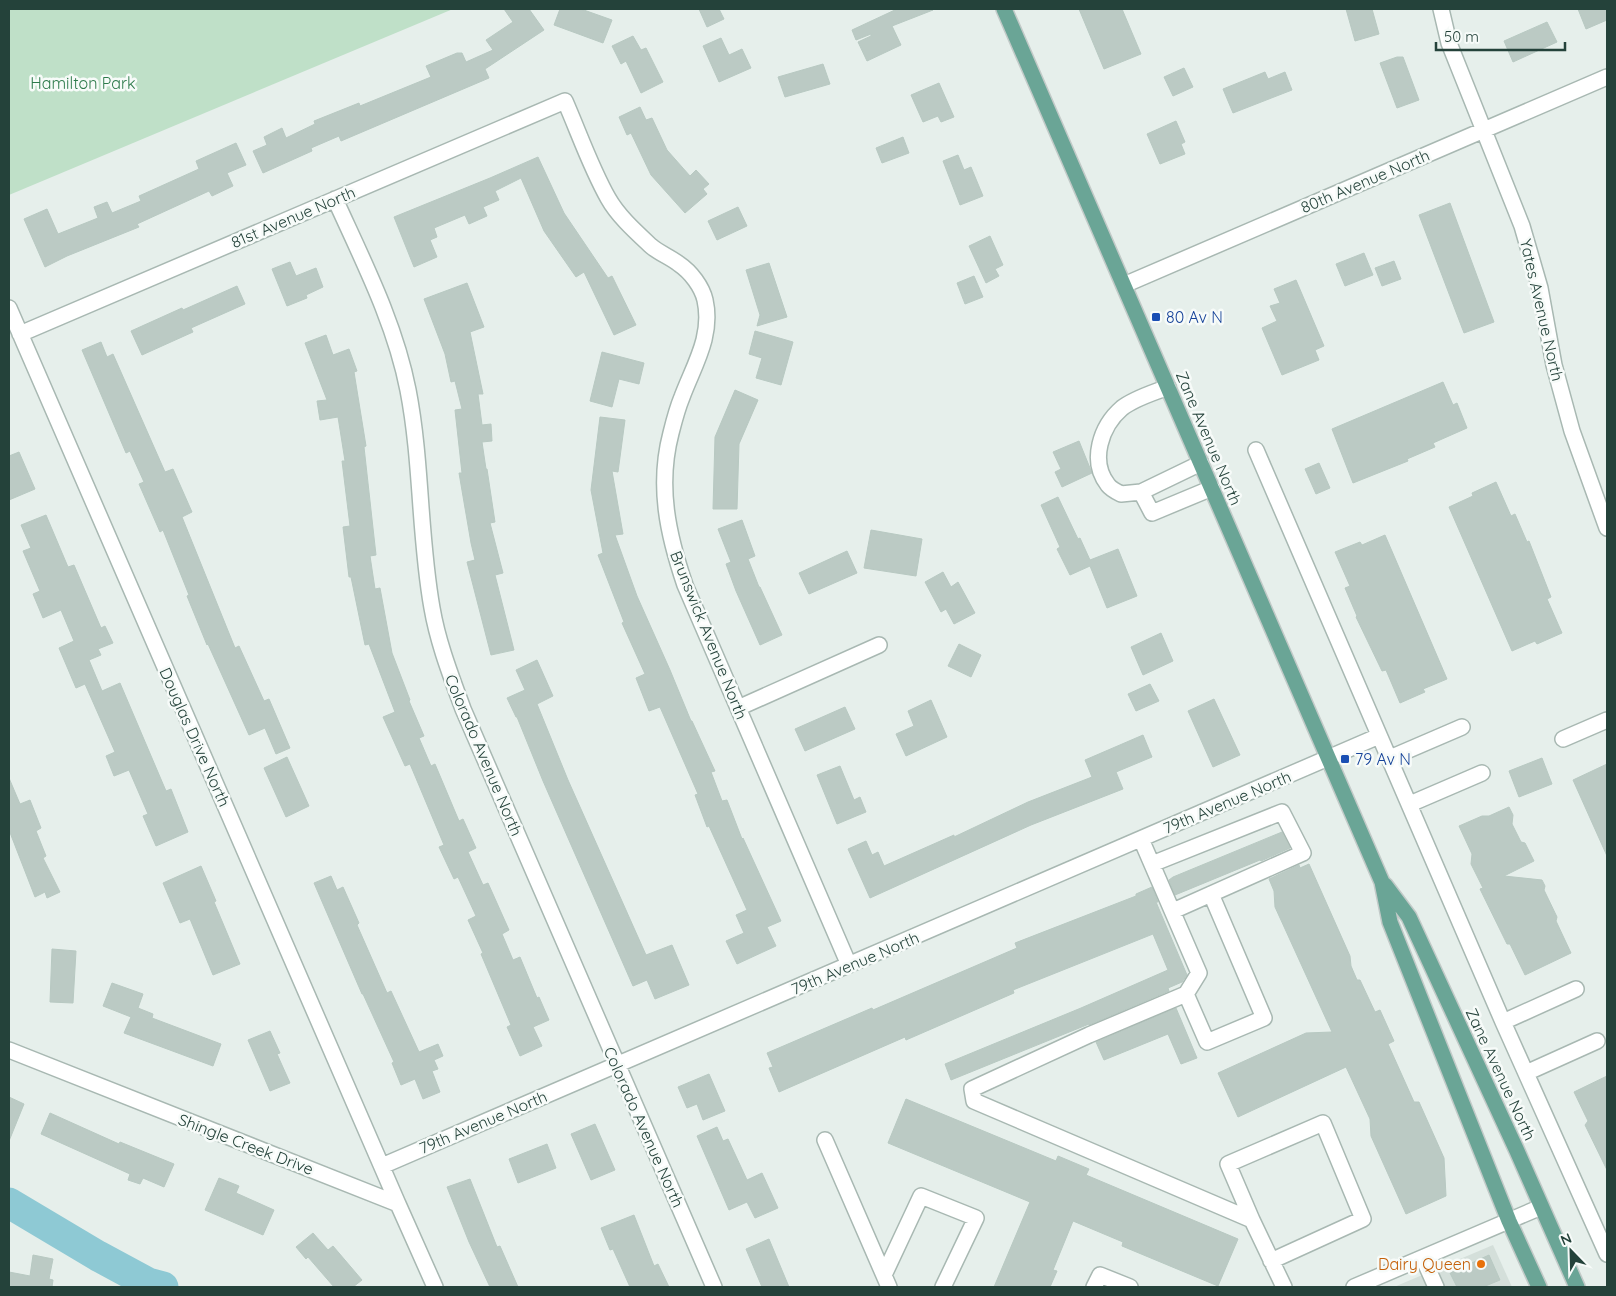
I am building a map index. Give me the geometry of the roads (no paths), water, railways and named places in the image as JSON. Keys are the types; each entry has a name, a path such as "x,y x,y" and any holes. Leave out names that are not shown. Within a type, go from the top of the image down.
{"main road":[{"name":"Zane Avenue North","path":"1004,9 1382,882 1390,922 1509,1221 1539,1287"},
{"name":"Zane Avenue North","path":"1382,882 1409,917 1578,1287"}],"street":[{"name":"Yates Avenue North","path":"1441,9 1449,43 1522,226 1540,288 1554,365 1572,431 1607,528"},
{"name":"80th Avenue North","path":"1124,285 1607,77"},
{"name":"81st Avenue North","path":"16,332 565,101"},
{"name":"Brunswick Avenue North","path":"565,101 609,200 653,248 680,264 695,280 705,298 708,318 705,340 681,398 670,435 664,474 665,511 673,548 685,585 850,965"},
{"name":"Colorado Avenue North","path":"335,199 398,346 408,390 414,433 425,557 432,609 445,661 462,709 714,1287"},
{"name":"Douglas Drive North","path":"9,308 16,332 398,1204"},
{"path":"1168,387 1139,398 1123,408 1110,421 1102,438 1098,455 1101,472 1108,485 1121,494 1141,492 1201,463"},
{"path":"1256,450 1503,1022 1607,1254"},
{"path":"1141,492 1152,513 1212,488"},
{"path":"738,708 879,644"},
{"path":"1563,739 1607,720"},
{"path":"1390,758 1462,727"},
{"name":"79th Avenue North","path":"382,1166 1379,736"},
{"path":"1410,804 1482,773"},
{"path":"1152,864 1282,812 1303,853 1173,911"},
{"path":"1141,839 1199,973 1186,994 1088,1035 972,1089 974,1101 1252,1220"},
{"path":"1186,994 1208,1042 1264,1018 1211,894"},
{"path":"1503,1022 1576,989"},
{"path":"1526,1073 1597,1041"},
{"name":"Shingle Creek Drive","path":"9,1050 398,1204"},
{"path":"1271,1261 1363,1219 1323,1123 1228,1164 1252,1220 1271,1261 1284,1287"},
{"path":"825,1140 887,1281"},
{"path":"887,1281 921,1196 976,1218 943,1287"},
{"path":"398,1204 434,1287"},
{"path":"1354,1287 1541,1207"},
{"path":"1423,1258 1436,1287"},
{"path":"1094,1287 1100,1275 1130,1287"}],"waterway":[{"path":"9,1203 98,1256 148,1283 163,1287"}],"place":[{"name":"80 Av N","path":"1156,317"},
{"name":"79 Av N","path":"1345,759"},
{"name":"Dairy Queen","path":"1481,1264"}],"park label":[{"name":"Hamilton Park","path":"83,83"}]}
